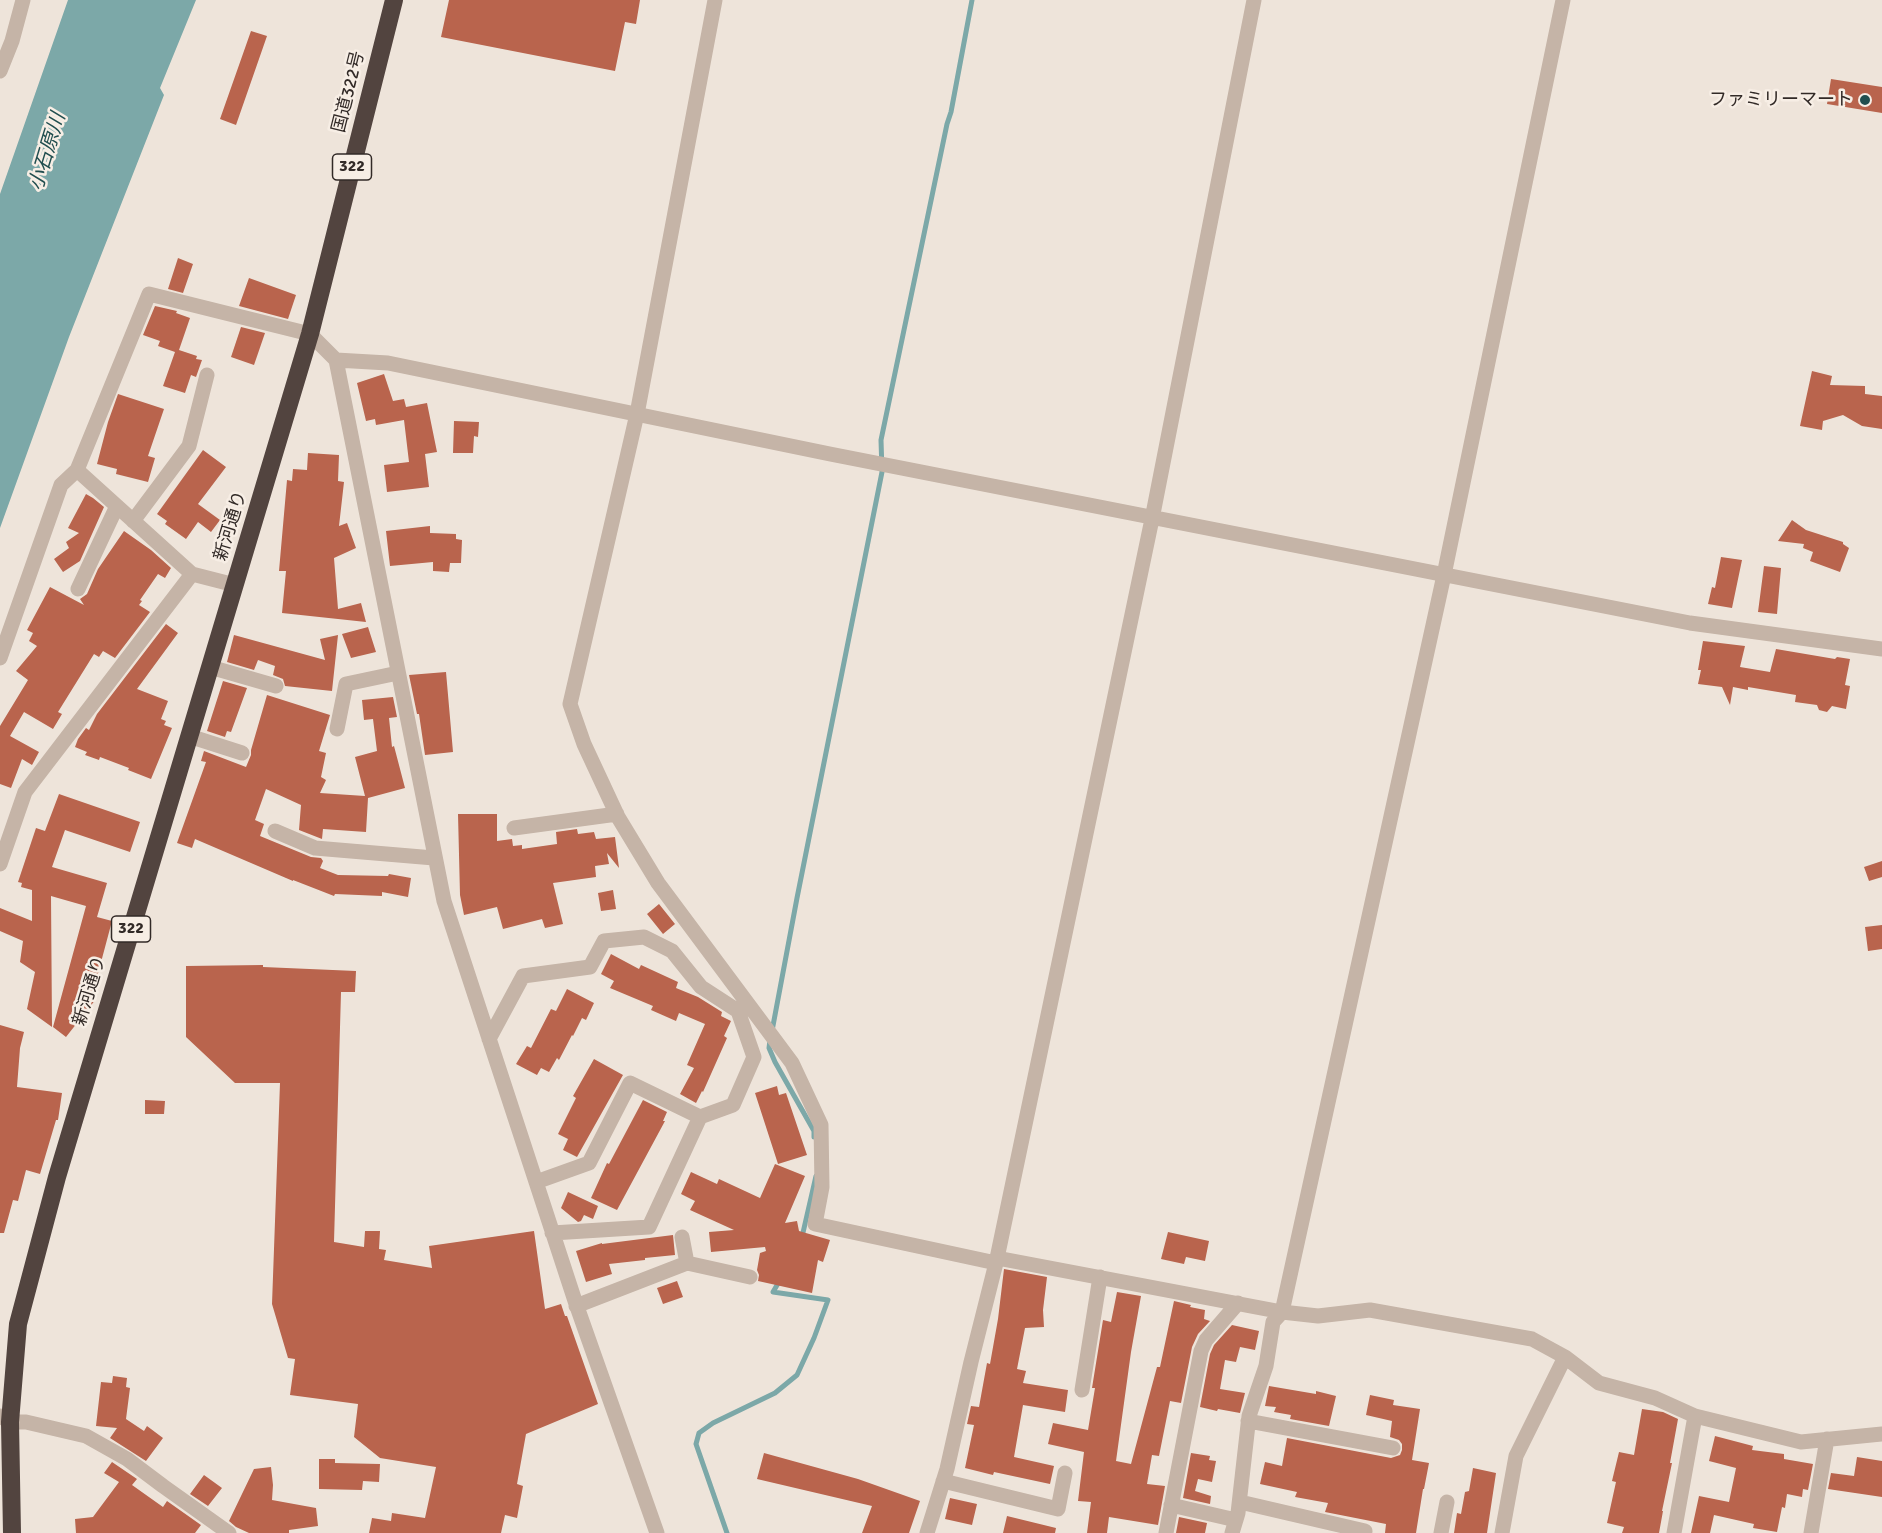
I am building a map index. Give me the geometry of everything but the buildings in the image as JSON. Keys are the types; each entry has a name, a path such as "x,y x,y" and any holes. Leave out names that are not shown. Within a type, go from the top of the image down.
{"highway":[{"name":"国道322号","path":"310,334 394,0"},
{"name":"新河通り","path":"12,1533 5,1419 18,1323 57,1177 310,334"}],"street":[{"path":"0,71 12,40 23,0"},
{"path":"715,0 637,414 570,704 585,744 617,814 658,883 792,1064 821,1125 822,1187 815,1224 996,1260 1100,1277 1282,1312 1318,1316 1370,1310 1532,1339 1565,1357 1599,1383 1655,1398 1695,1416 1801,1442 1882,1434"},
{"path":"927,1533 943,1481 996,1260 1152,519 1254,0"},
{"path":"1171,1505 1234,1527 1240,1502 1248,1421 1266,1366 1274,1322 1282,1312 1444,575 1563,0"},
{"path":"0,657 61,485 77,470 149,294 310,334 336,360 444,901 576,1306 657,1533"},
{"path":"336,360 388,363 841,457 1690,623 1882,649"},
{"path":"133,521 189,446 207,375"},
{"path":"77,470 192,574 235,585"},
{"path":"78,589 117,506"},
{"path":"0,864 26,792 192,574"},
{"path":"210,667 276,686"},
{"path":"338,729 346,684 398,673"},
{"path":"189,736 242,753"},
{"path":"514,828 617,814"},
{"path":"275,831 315,848 434,858"},
{"path":"489,1038 523,976 590,967 604,941 644,937 672,951 701,987 738,1011 754,1057 733,1105 700,1117 649,1227 552,1233"},
{"path":"536,1182 589,1163 630,1083 700,1117"},
{"path":"682,1237 687,1263"},
{"path":"576,1306 687,1263 750,1277"},
{"path":"1082,1390 1100,1277"},
{"path":"1166,1533 1201,1351 1206,1340 1239,1303"},
{"path":"1502,1533 1516,1456 1565,1357"},
{"path":"1674,1533 1695,1416"},
{"path":"5,1419 86,1436 127,1459 212,1528 229,1533"},
{"path":"1248,1421 1393,1448"},
{"path":"1811,1533 1827,1440"},
{"path":"943,1481 1058,1509 1065,1473"},
{"path":"1240,1502 1365,1531"},
{"path":"1441,1533 1447,1502"}],"water":[{"name":"小石原川","path":"68,0 196,0 160,88 164,95 69,337 0,528 0,194"}],"waterway":[{"path":"772,1031 882,472 881,440 951,112 972,0"},
{"path":"770,1040 769,1048 775,1062 814,1131 814,1137"},
{"path":"802,1237 816,1176"},
{"path":"727,1533 696,1444 699,1433 713,1423 775,1393 797,1375 828,1300 773,1292 780,1280"}],"place":[{"name":"ファミリーマート","path":"1865,100"}]}
